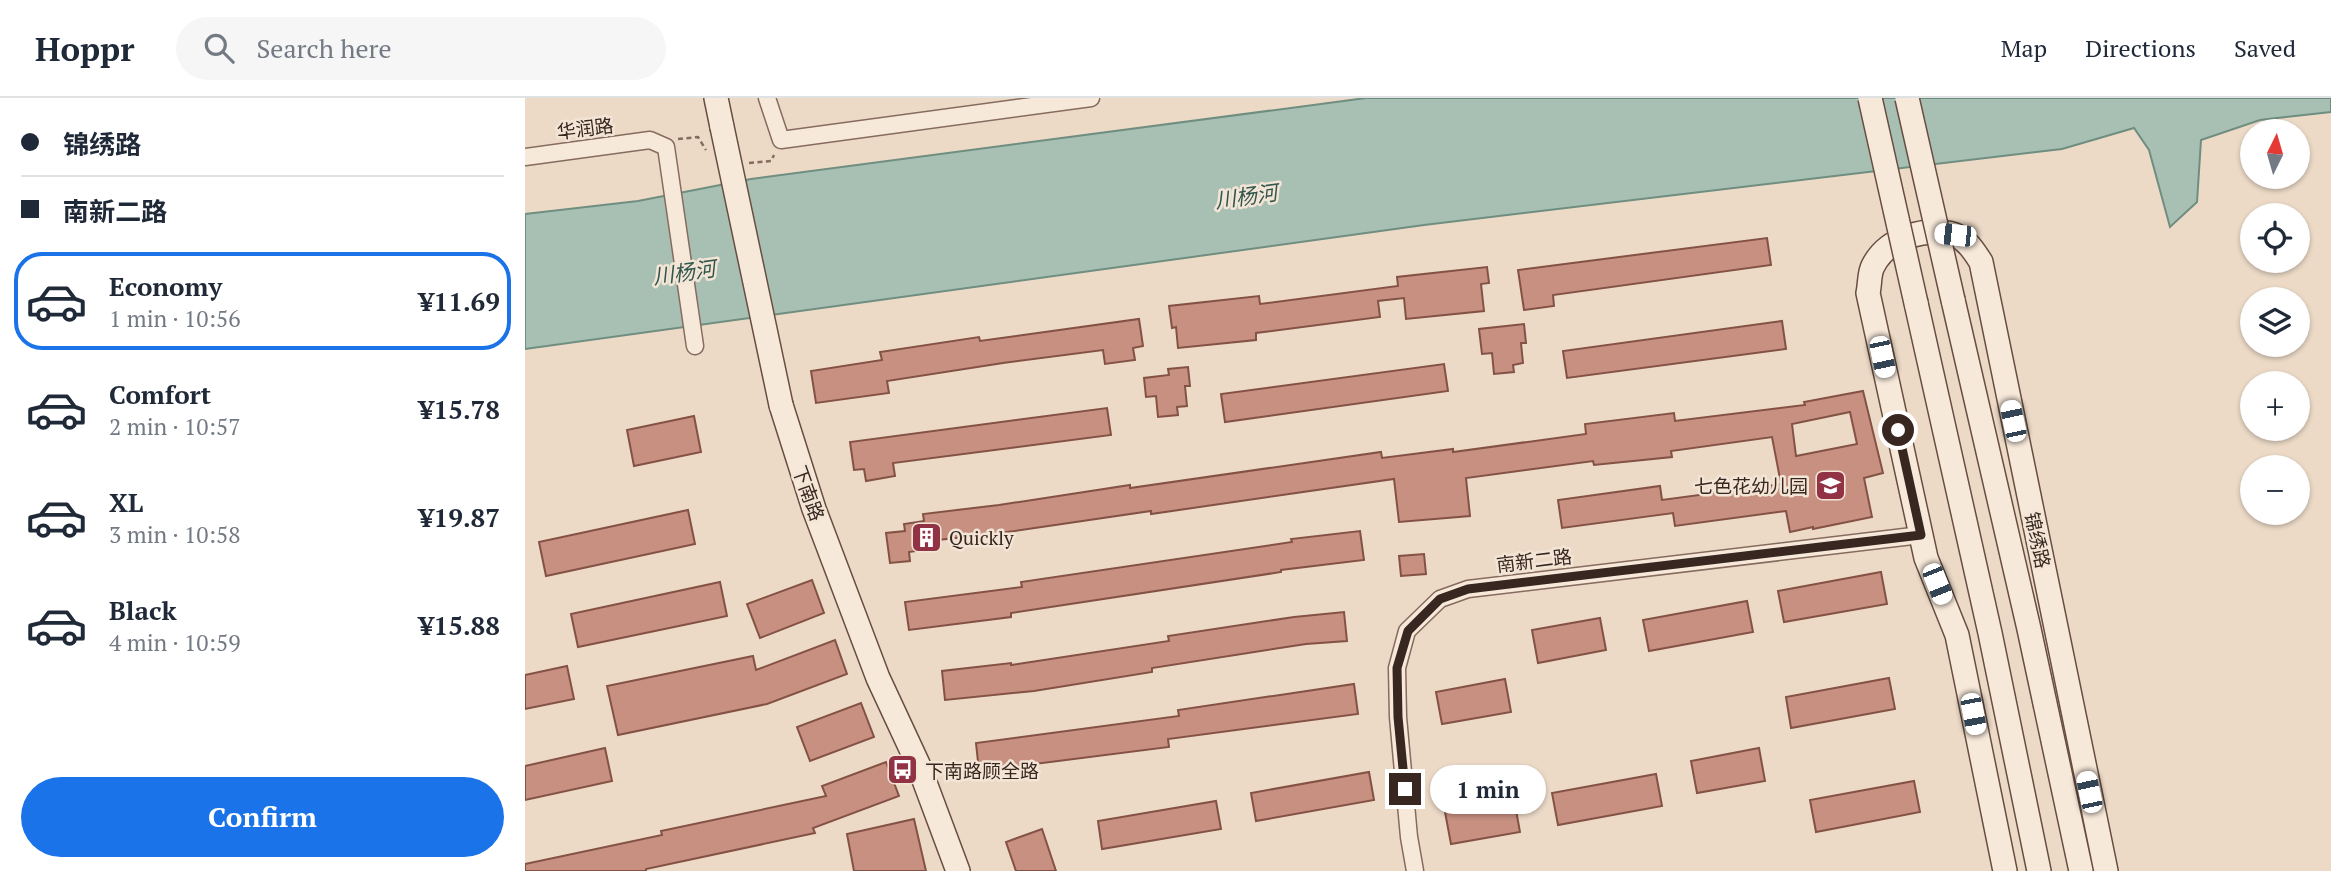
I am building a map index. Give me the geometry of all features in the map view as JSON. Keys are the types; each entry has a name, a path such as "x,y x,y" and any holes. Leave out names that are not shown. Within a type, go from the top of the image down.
{"main road":[{"name":"下南路","path":"716,98 781,405 814,509 878,678 918,764 958,871"},
{"path":"1870,98 1990,633 2039,871"},
{"name":"锦绣路","path":"1907,98 2081,871"},
{"name":"锦绣路","path":"2005,871 1957,635 1926,558 1868,293 1873,266 1890,247 1906,237 1931,233 1955,235 1970,245 1982,262 2106,871"}],"street":[{"path":"767,98 781,140 1091,98"},
{"name":"华润路","path":"525,157 650,140 666,147 695,346"},
{"name":"南新二路","path":"1415,871 1409,836 1398,717 1397,668 1408,631 1440,599 1468,589 1921,535"}],"water":[{"name":"川杨河","path":"1366,98 2331,98 2331,112 2269,119 2240,119 2240,127 2201,140 2197,202 2170,227 2149,150 2134,128 2062,149 1424,225 525,349 525,214 638,201 751,179"}],"building":[{"path":"1767,238 1771,265 1553,295 1554,306 1524,310 1518,270"},
{"path":"1487,267 1489,283 1481,284 1484,311 1406,319 1404,298 1378,301 1380,317 1256,333 1256,340 1178,348 1176,327 1172,328 1169,306 1259,296 1260,304 1398,286 1397,277"},
{"path":"1139,319 1143,346 1133,348 1135,360 1105,364 1103,350 1003,363 887,381 889,393 816,403 811,371 882,360 880,352 979,337 980,341"},
{"path":"1782,321 1786,349 1567,378 1563,351"},
{"path":"1524,324 1526,343 1521,343 1523,363 1513,365 1514,372 1494,374 1492,353 1482,354 1479,329"},
{"path":"1444,364 1448,391 1225,422 1221,394"},
{"path":"1188,367 1190,386 1185,386 1187,406 1177,407 1178,415 1158,417 1156,396 1146,397 1144,378 1169,375 1168,369"},
{"path":"1863,391 1883,473 1864,478 1872,517 1790,532 1786,511 1675,526 1673,513 1562,528 1558,500 1660,486 1662,500 1781,484 1772,437 1671,451 1672,457 1594,465 1593,461 1466,478 1470,516 1399,522 1394,479 1151,514 1151,511 930,541 930,549 909,552 910,561 890,563 886,533 905,531 904,524 924,521 923,514 1381,452 1382,458 1453,449 1453,452 1586,434 1585,424 1674,413 1675,421 1805,405 1804,402","holes":["1850,412 1857,444 1796,456 1792,424"]},
{"path":"1107,408 1111,435 893,463 895,476 866,481 864,469 854,470 850,442"},
{"path":"694,416 701,452 634,466 627,430"},
{"path":"688,510 695,544 546,576 539,542"},
{"path":"1360,531 1364,560 1281,570 1011,613 1011,617 909,630 905,602 1022,587 1021,582 1292,542 1291,539"},
{"path":"1424,554 1426,574 1401,576 1399,556"},
{"path":"1881,572 1887,604 1784,622 1778,591"},
{"path":"812,580 824,613 760,638 747,604"},
{"path":"720,582 727,616 578,647 571,614"},
{"path":"1747,601 1753,632 1649,651 1643,620"},
{"path":"1344,612 1347,641 1306,644 1152,668 1152,672 1034,691 945,700 942,671 1011,665 1169,641 1168,636"},
{"path":"1600,618 1606,650 1538,663 1532,630"},
{"path":"835,640 847,674 767,704 618,735 607,686 753,656 756,670"},
{"path":"567,666 574,699 525,709 525,675"},
{"path":"1889,678 1895,709 1791,728 1786,697"},
{"path":"1505,679 1511,712 1442,724 1436,692"},
{"path":"1354,684 1358,714 1168,739 1169,747 979,771 976,743 1179,716 1178,710"},
{"path":"861,703 874,737 810,761 797,727"},
{"path":"605,748 612,781 525,800 525,766"},
{"path":"1759,748 1765,781 1697,793 1691,761"},
{"path":"886,762 899,796 813,828 815,833 646,871 525,871 525,864 662,835 661,831 826,796 822,786"},
{"path":"1369,772 1374,800 1256,821 1251,793"},
{"path":"1656,774 1662,806 1558,825 1552,793"},
{"path":"1914,781 1920,812 1816,832 1810,800"},
{"path":"1514,799 1520,832 1451,844 1445,812"},
{"path":"1216,801 1221,829 1102,849 1098,821"},
{"path":"914,819 926,871 854,871 847,834"},
{"path":"1042,829 1056,871 1016,871 1006,842"}],"place":[{"name":"七色花幼儿园","path":"1831,485"},
{"name":"Quickly","path":"926,537"},
{"name":"下南路顾全路","path":"902,770"}],"route":[{"path":"1405,789 1398,717 1397,668 1408,631 1440,599 1468,589 1921,535 1898,430"}]}
